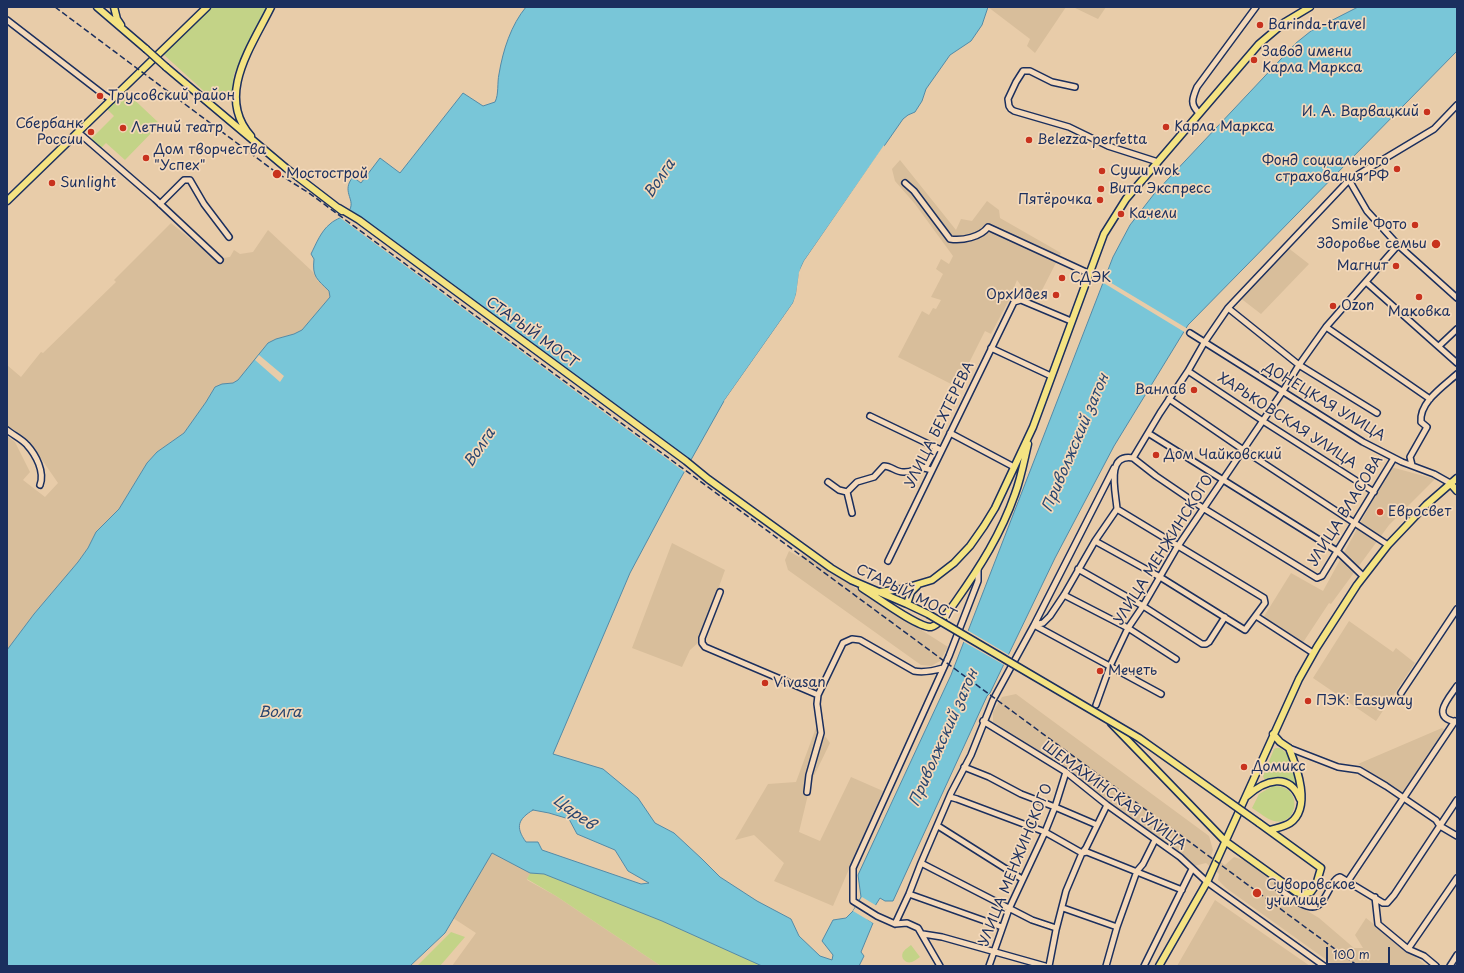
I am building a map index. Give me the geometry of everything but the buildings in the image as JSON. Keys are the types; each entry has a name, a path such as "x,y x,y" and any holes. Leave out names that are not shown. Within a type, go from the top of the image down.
{"main road":[{"path":"97,7 263,149"},
{"path":"114,7 117,19 127,33"},
{"path":"7,202 207,7"},
{"path":"263,149 250,134 241,120 237,106 236,87 242,64 271,7"},
{"path":"878,595 919,624 931,627 937,624 946,615 978,570 993,545 1015,494 1033,427 1051,376 1088,273 1104,234 1114,216 1126,199 1259,44 1284,22 1310,7"},
{"name":"СТАРЫЙ МОСТ","path":"263,149 363,228 683,464 708,480 803,550 850,580 878,595 907,604 928,614 1102,715"},
{"path":"878,595 932,580 943,573 970,546 995,508 1033,427"},
{"path":"1159,966 1207,882 1273,734 1313,653 1364,576 1388,545 1426,505 1457,478"},
{"path":"1450,483 1457,491"},
{"path":"907,604 911,592 920,584"},
{"path":"1102,715 1165,755 1321,868 1314,889 1303,894 1296,892 1225,841 1102,715"},
{"path":"1270,830 1290,823 1298,814 1301,805 1300,782 1289,748 1280,742 1273,734"},
{"path":"1254,777 1261,782 1268,783"},
{"path":"1245,798 1253,790 1268,783 1277,781 1287,783 1292,786 1298,794 1301,805"}],"street":[{"path":"1199,113 1194,108 1192,99 1197,87 1256,7"},
{"path":"7,20 112,100"},
{"path":"1075,87 1052,82 1025,70 1021,73 1016,82 1008,102 1011,109 1014,111 1069,127 1108,146 1158,162"},
{"path":"1133,458 1188,371 1204,342 1228,308 1349,180 1434,129 1457,105"},
{"path":"79,133 119,167 220,260"},
{"path":"160,204 184,180 190,180 204,204 229,238"},
{"path":"1349,180 1365,208 1398,245 1457,298"},
{"path":"905,183 914,191 950,239 956,240 980,235 988,226 1088,273"},
{"name":"УЛИЦА МЕНЖИНСКОГО","path":"1096,705 1110,666 1128,628 1179,546 1326,327 1398,245"},
{"path":"1366,282 1457,363"},
{"name":"УЛИЦА БЕХТЕРЕВА","path":"888,561 1012,304 1016,300 1021,300 1071,321"},
{"path":"1228,308 1299,366 1378,413"},
{"path":"1326,327 1430,399"},
{"path":"1439,346 1457,328"},
{"name":"ДОНЕЦКАЯ УЛИЦА","path":"1190,333 1363,442 1394,458 1434,474 1450,483"},
{"path":"991,348 1051,376"},
{"name":"ХАРЬКОВСКАЯ УЛИЦА","path":"1188,371 1374,492"},
{"path":"1412,466 1410,457 1427,427 1421,422 1421,416 1430,399 1457,374"},
{"path":"1169,400 1388,545"},
{"path":"870,416 941,450"},
{"path":"7,430 27,444 36,458 42,476 40,485"},
{"path":"950,433 1014,467"},
{"path":"1148,433 1337,551 1364,576"},
{"path":"925,468 936,448"},
{"path":"895,924 950,797 971,755 992,700 1034,625 1116,464 1122,458 1133,458 1156,476 1204,508"},
{"name":"УЛИЦА ВЛАСОВА","path":"1204,508 1319,578 1322,576 1356,523 1394,458"},
{"path":"1034,625 1043,623 1047,619 1064,595 1095,541 1117,509 1115,479 1116,464"},
{"path":"847,492 857,482 874,477 884,466 888,466 902,472 925,468 931,470"},
{"path":"828,482 840,490 847,492"},
{"path":"847,492 852,513"},
{"path":"1095,541 1160,577 1245,630 1256,616 1266,600 1264,598 1117,509"},
{"path":"940,966 923,934 918,928 907,922 895,924 877,916 855,903 853,868 949,656 978,581 978,570"},
{"path":"1078,570 1143,606 1202,644 1206,644 1225,617"},
{"path":"720,592 702,638 702,643 705,647 818,695"},
{"path":"1064,595 1128,628 1176,659"},
{"path":"1401,693 1457,609"},
{"path":"1256,616 1313,653"},
{"path":"1034,625 1161,694"},
{"path":"807,792 808,775 821,734 817,704 818,695 843,644 852,639 860,640 914,671 926,672 943,668"},
{"path":"1348,881 1456,721 1446,719 1443,716 1443,708 1457,686"},
{"name":"ШЕМАХИНСКАЯ УЛИЦА","path":"983,721 1066,772 1107,806 1180,857 1207,882 1324,966"},
{"path":"1289,748 1338,768 1359,770 1436,820 1440,826 1457,836"},
{"path":"964,767 989,777 1021,794 1055,807 1097,826"},
{"name":"УЛИЦА МЕНЖИНСКОГО","path":"989,966 1009,909 1055,807 1066,772"},
{"path":"950,797 1045,832 1082,853 1087,852 1182,890"},
{"path":"1278,879 1278,886 1280,890 1294,900 1310,906 1320,904 1337,878 1342,877 1383,903 1390,901 1457,800"},
{"path":"1049,966 1056,928 1063,908 1066,891 1082,853 1107,806"},
{"path":"938,826 1022,879"},
{"path":"1106,966 1117,927 1137,871 1143,864 1155,840"},
{"path":"921,864 1032,920 1056,928"},
{"path":"1144,966 1192,869"},
{"path":"1408,949 1457,878"},
{"path":"909,894 1002,927"},
{"path":"1375,897 1378,924 1408,949 1424,956 1436,966"},
{"path":"1063,908 1117,927"},
{"path":"923,934 942,937 1045,966"},
{"path":"1450,966 1457,955"}],"shaded area":[{"path":"988,7 1066,7 1035,53 1027,46 1030,39"},
{"path":"1073,7 1106,7 1098,19"},
{"path":"900,160 956,230 961,219 972,221 987,201 999,210 1000,218 1061,253 1040,294 1022,287 1017,280 1010,298 991,334 985,331 957,387 898,357 922,311 929,315 933,308 936,309 941,300 931,297 943,274 936,269 941,259 949,264 953,256 915,204 895,181 892,169"},
{"path":"171,223 217,261 230,257 234,250 240,254 253,252 268,230 313,272 317,280 329,291 330,297 302,330 268,343 238,380 233,383 215,387 184,433 157,452 147,463 119,509 96,532 88,548 78,562 34,614 7,650 7,436 15,442 30,472 23,480 45,497 58,483 29,441 7,425 7,365 21,377 41,352 43,353 116,282 114,280"},
{"path":"1287,247 1309,264 1261,314 1239,297"},
{"path":"1391,467 1435,479 1389,525 1331,604 1329,603 1302,644 1263,618 1291,573 1323,591"},
{"path":"672,543 725,570 699,642 690,650 682,667 632,648"},
{"path":"789,551 799,557 802,554 948,647 940,661 931,666 921,665 788,570 785,560"},
{"path":"1349,621 1393,652 1396,648 1415,663 1376,721 1313,678"},
{"path":"1016,694 1209,836 1213,850 1211,856 1225,865 1234,857 1247,861 1274,883 1276,892 1319,918 1354,948 1363,948 1355,935 1366,918 1427,966 1335,966 1226,888 1218,880 1219,874 1206,863 1194,866 1001,729 993,722 993,712 1002,697"},
{"path":"817,725 830,743 811,782 799,832 820,841 851,777 883,791 833,906 774,881 784,863 754,835 735,840 768,784 796,782"},
{"path":"1442,728 1445,730 1403,793 1358,764"},
{"path":"492,853 530,873 527,880 556,896 661,966 452,966 476,933 453,918"},
{"path":"1215,900 1310,966 1177,966"}],"green space":[{"path":"212,7 267,7 234,74 232,96 216,102 163,54"},
{"path":"125,91 160,124 125,160 106,143 101,148 91,139 114,116 107,109"},
{"path":"1280,748 1288,754 1298,788 1297,789 1288,780 1264,779 1263,776 1274,749"},
{"path":"1273,786 1283,787 1290,791 1294,798 1293,812 1289,818 1282,821 1271,820 1252,808 1259,794"},
{"path":"530,873 544,874 662,921 762,966 661,966 556,896 527,879"},
{"path":"451,932 465,937 440,966 417,966"},
{"path":"911,945 920,957 912,962 907,962 903,959 902,954"}],"water":[{"name":"Волга","path":"526,7 988,7 982,25 971,41 950,55 926,89 922,101 915,112 903,119 804,261 793,303 724,401 630,573 553,754 603,769 638,798 655,823 674,833 720,877 757,901 791,919 799,936 820,956 832,960 833,955 822,941 833,920 846,918 853,911 861,897 858,875 951,675 1113,257 1130,225 1154,194 1296,43 1311,31 1358,7 1457,7 1457,51 1188,325 1114,446 1055,558 990,693 987,696 893,901 885,901 880,898 867,919 873,923 861,952 864,956 859,966 762,966 662,921 544,874 530,873 492,853 445,933 410,966 7,966 7,650 34,614 78,562 88,548 96,532 119,509 147,463 157,452 184,433 215,387 222,384 233,383 238,380 268,343 302,330 330,297 329,291 316,277 314,270 314,259 311,254 324,230 332,222 346,214 350,209 351,202 348,186 353,177 361,183 380,158 400,173 463,93 483,106 495,102 497,96 498,77 505,47","holes":["533,810 569,819 577,834 615,850 628,871 649,883 641,884 542,850 538,842 526,842 519,828 521,820"]}],"pier":[{"path":"884,145 885,147 802,269 795,304 725,402 724,401 793,303 796,294 799,272 804,261"},
{"path":"348,208 692,461 686,473 339,217 343,215"},
{"path":"1103,278 1188,329 1186,333 1102,282"},
{"path":"259,355 284,376 280,382 255,360"},
{"path":"967,630 1011,656 1006,666 962,641"},
{"path":"862,897 877,906 870,919 874,921 873,923 853,911"}],"railway":[{"path":"55,7 277,173 309,193 1358,966"}],"place":[{"name":"Barinda-travel","path":"1260,25"},
{"name":"Завод имени Карла Маркса","path":"1254,60"},
{"name":"Трусовский район","path":"100,96"},
{"name":"И. А. Варвацкий","path":"1427,112"},
{"name":"Карла Маркса","path":"1166,127"},
{"name":"Летний театр","path":"123,128"},
{"name":"Сбербанк России","path":"91,132"},
{"name":"Belezza perfetta","path":"1029,140"},
{"name":"Дом творчества \"Успех\"","path":"146,158"},
{"name":"Фонд социального страхования РФ","path":"1397,169"},
{"name":"Суши wok","path":"1102,171"},
{"name":"Мостострой","path":"277,174"},
{"name":"Sunlight","path":"52,183"},
{"name":"Вита Экспресс","path":"1101,189"},
{"name":"Пятёрочка","path":"1100,200"},
{"name":"Качели","path":"1121,214"},
{"name":"Smile Фото","path":"1415,225"},
{"name":"Здоровье семьи","path":"1436,244"},
{"name":"Магнит","path":"1396,266"},
{"name":"СДЭК","path":"1062,278"},
{"name":"ОрхИдея","path":"1056,295"},
{"name":"Маковка","path":"1419,297"},
{"name":"Ozon","path":"1333,306"},
{"name":"Ванлав","path":"1194,390"},
{"name":"Дом Чайковский","path":"1156,455"},
{"name":"Евросвет","path":"1380,512"},
{"name":"Мечеть","path":"1100,671"},
{"name":"Vivasan","path":"765,683"},
{"name":"ПЭК: Easyway","path":"1308,701"},
{"name":"Домикс","path":"1244,767"},
{"name":"Суворовское училище","path":"1257,893"}],"water label":[{"name":"Приволжский затон","path":"1076,443"},
{"name":"Приволжский затон","path":"944,738"},
{"name":"Царев","path":"574,813"}]}
